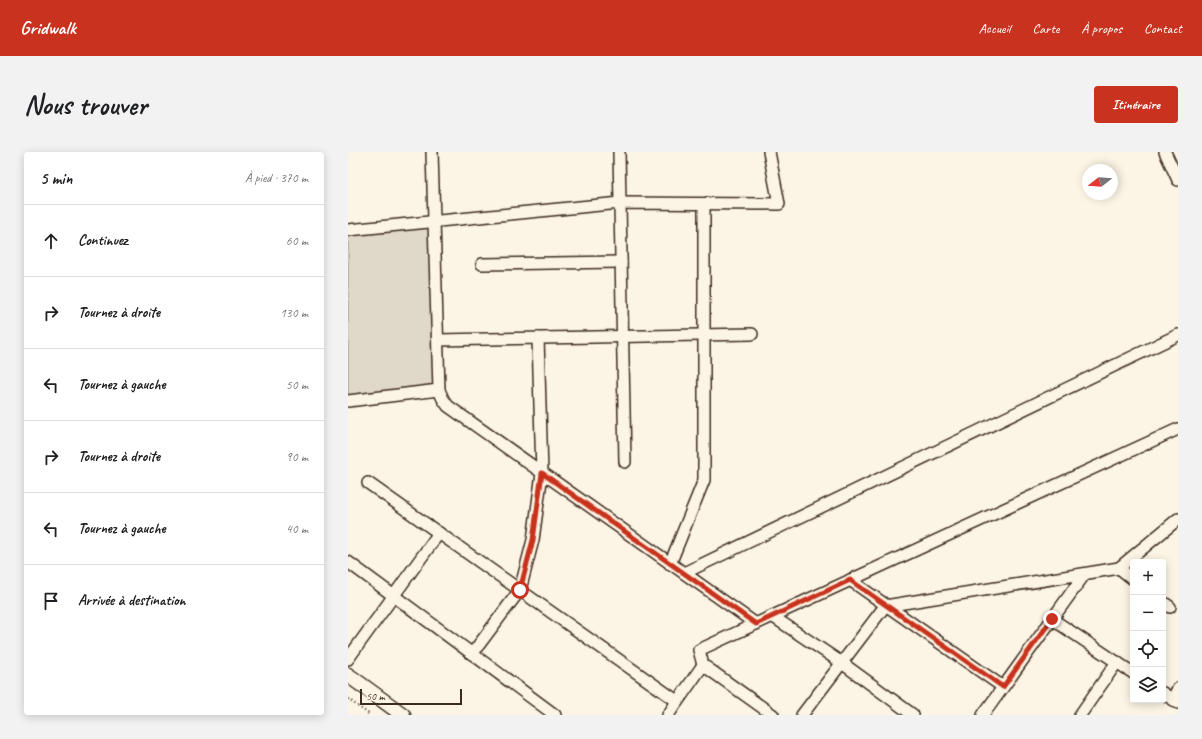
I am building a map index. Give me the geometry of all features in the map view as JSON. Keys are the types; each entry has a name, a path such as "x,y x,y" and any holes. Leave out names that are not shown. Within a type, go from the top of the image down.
{"street":[{"path":"432,152 439,390 442,399 448,406 756,624"},
{"path":"619,152 625,462"},
{"path":"348,230 620,203 779,204 769,152"},
{"path":"1165,152 1178,180"},
{"path":"670,564 704,480 704,204"},
{"path":"482,264 621,262"},
{"path":"438,340 752,334"},
{"path":"684,573 1178,335"},
{"path":"472,654 520,590 533,540 542,473 538,338"},
{"path":"348,401 439,390"},
{"path":"768,714 703,665 699,650 1178,429"},
{"path":"368,483 677,701"},
{"path":"802,715 885,606 1084,575 1119,568 1178,519"},
{"path":"348,659 439,533"},
{"path":"348,562 555,715"},
{"path":"1119,568 1130,577"},
{"path":"983,715 1084,575"},
{"path":"850,580 885,606 1003,687"},
{"path":"772,616 842,663 913,715"},
{"path":"1052,619 1130,671"},
{"path":"1080,715 1117,662"},
{"path":"668,715 703,665"},
{"path":"348,675 403,715"},
{"path":"1166,695 1175,701 1178,688"}],"path":[{"path":"348,699 370,715"}],"shaded area":[{"path":"429,228 436,386 348,397 348,235"}],"route":[{"path":"520,590 533,540 542,473 756,624 850,580 885,606 1003,687 1052,619"}]}
